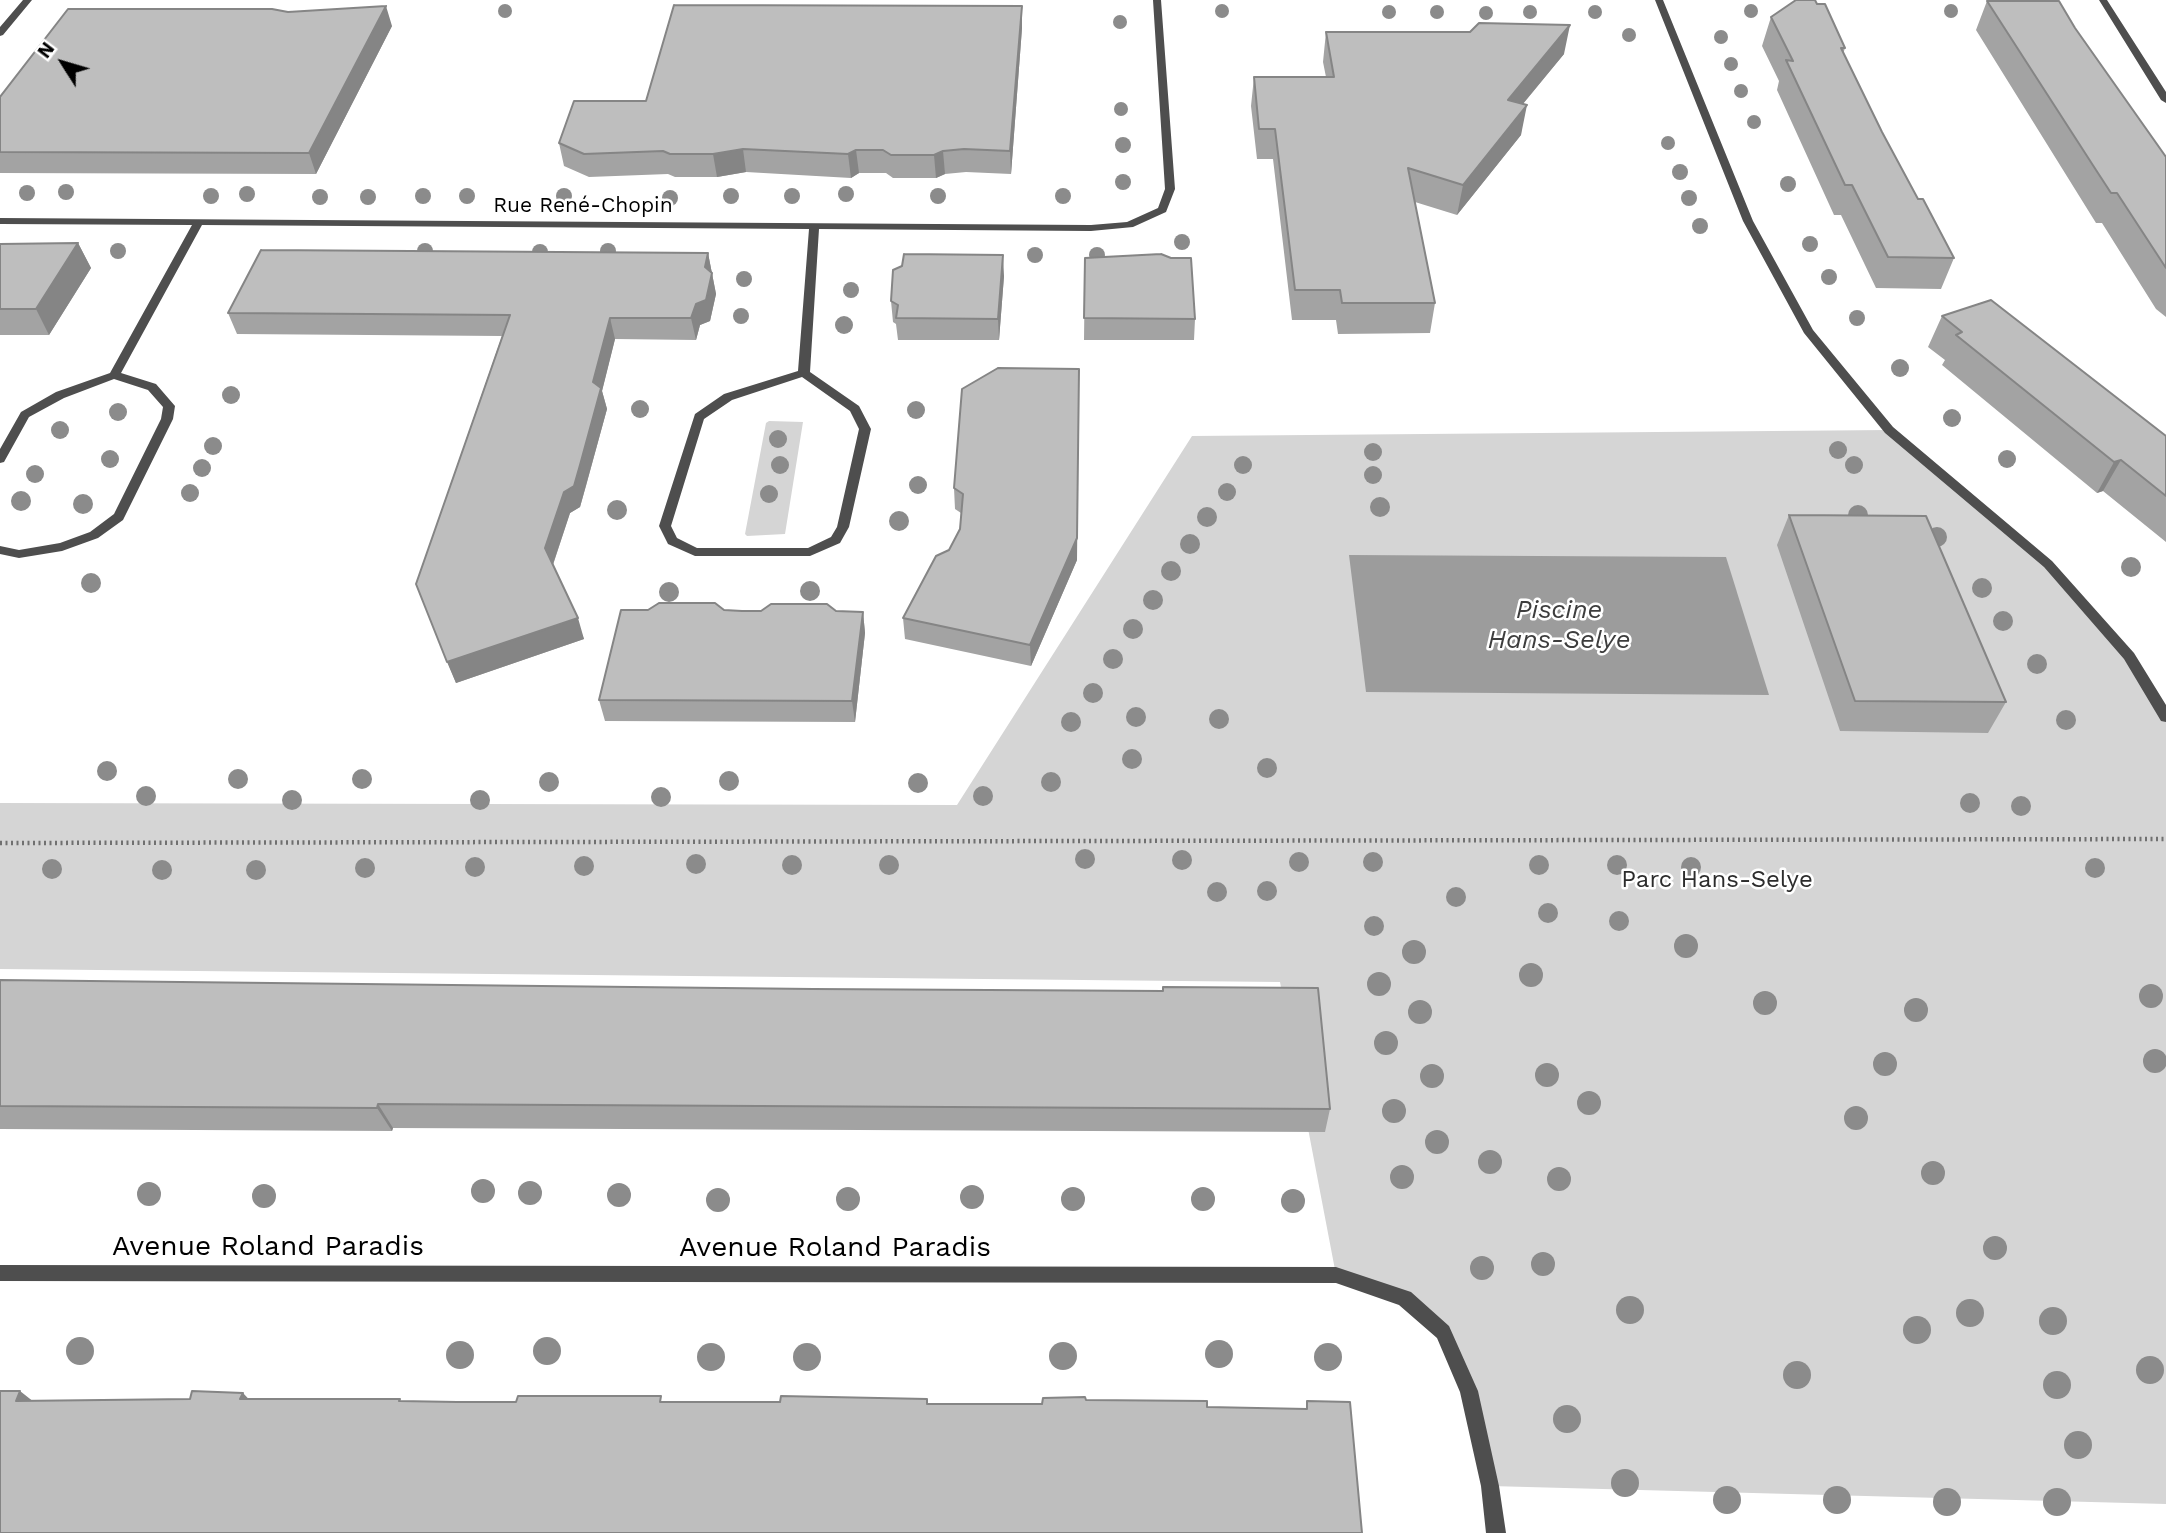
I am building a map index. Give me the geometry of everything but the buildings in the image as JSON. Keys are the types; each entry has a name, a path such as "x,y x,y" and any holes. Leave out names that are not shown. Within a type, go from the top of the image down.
{"street":[{"path":"0,33 28,0"},
{"name":"Rue René-Chopin","path":"0,221 1091,228 1129,225 1162,210 1170,189 1157,0"},
{"path":"1659,0 1748,221 1808,331 1889,430 2048,564 2129,656 2166,717"},
{"path":"2103,0 2166,100"},
{"path":"114,375 198,224"},
{"path":"804,373 814,226"},
{"path":"804,373 855,410 864,429 843,527 836,540 810,552 695,552 672,541 665,526 699,417 728,397 804,373"},
{"path":"0,459 25,415 60,395 114,375 152,387 169,406 167,419 119,517 94,535 62,547 19,554 0,550"},
{"name":"Avenue Roland Paradis","path":"0,1273 1336,1275 1405,1298 1443,1332 1469,1391 1490,1486 1496,1533"}],"path":[{"path":"0,843 2166,839"}],"green space":[{"path":"803,422 785,534 747,536 745,534 766,423"},
{"name":"Parc Hans-Selye","path":"1889,430 2048,564 2129,656 2166,717 2166,1504 1490,1486 1443,1332 1405,1298 1336,1275 1280,982 0,969 0,803 957,805 1192,436"}],"water":[{"name":"Piscine Hans-Selye","path":"1349,555 1726,557 1769,695 1366,692"}]}
